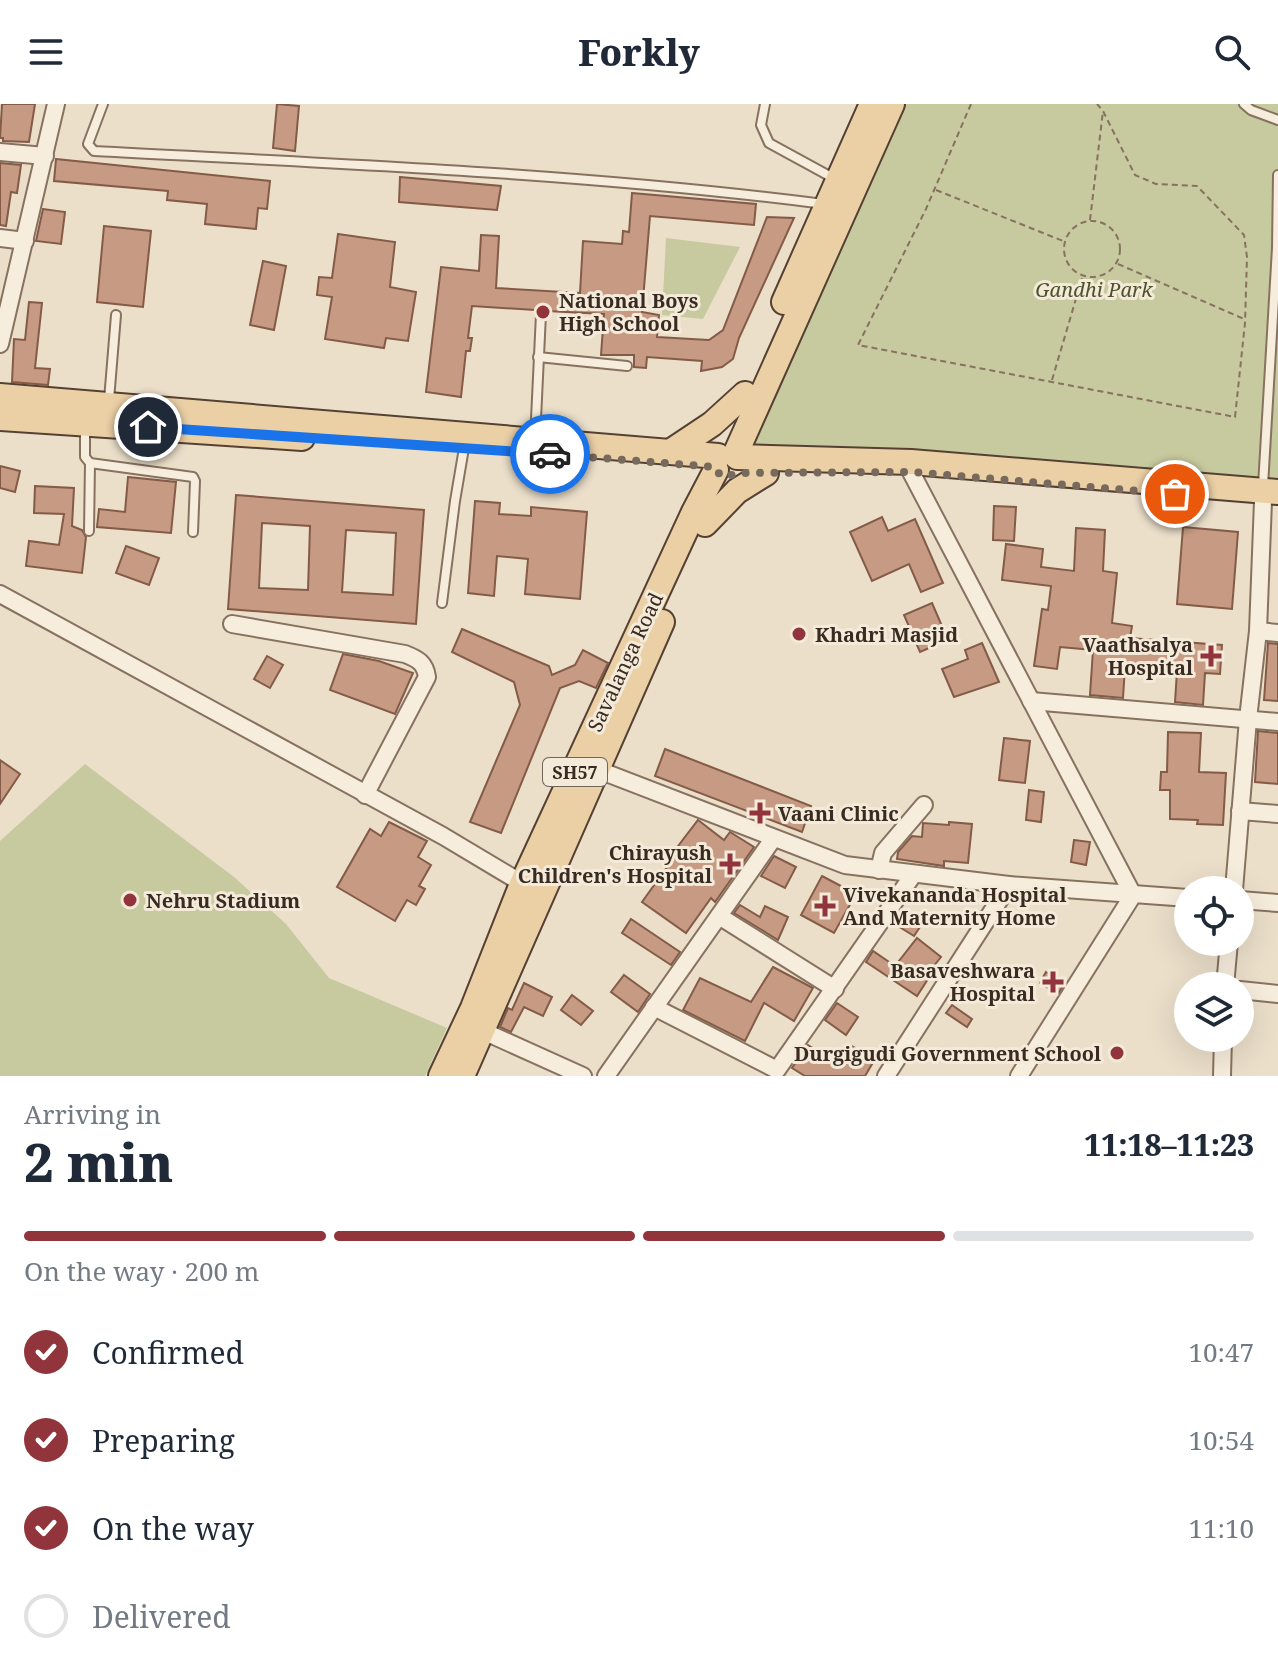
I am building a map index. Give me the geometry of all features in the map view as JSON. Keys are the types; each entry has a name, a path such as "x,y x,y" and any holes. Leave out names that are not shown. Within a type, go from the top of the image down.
{"main road":[{"name":"Savalanga Road","path":"441,1076 532,889 596,769 705,524 749,405 841,195 872,104"},
{"name":"Savalanga Road","path":"841,195 892,104"},
{"path":"0,396 670,452 726,463"},
{"path":"670,452 749,405 770,445 773,465"},
{"path":"0,418 726,463 911,467 1271,497"},
{"name":"Savalanga Road","path":"462,1076 483,1031 532,889 694,512 726,463"},
{"path":"705,524 723,503 773,465"}],"street":[{"path":"0,344 56,104"},
{"path":"0,152 45,156"},
{"path":"0,238 25,241"},
{"path":"911,467 1133,895"},
{"path":"1235,876 1271,497"},
{"path":"1,597 443,836 532,889"},
{"path":"232,624 405,654 418,659 426,667 427,677 365,795"},
{"path":"1258,631 1278,633"},
{"path":"1031,701 1278,722"},
{"path":"596,769 845,865 1009,885 1174,897"},
{"path":"879,870 883,853 924,805"},
{"path":"1240,811 1278,814"},
{"path":"606,1076 773,839"},
{"path":"654,1007 784,1073 835,989 913,875"},
{"path":"886,1076 1009,885"},
{"path":"1019,1076 1133,895"},
{"path":"1254,901 1278,903"},
{"path":"719,916 835,989"},
{"path":"1254,991 1278,994"},
{"path":"483,1031 583,1076"},
{"path":"1222,1076 1223,1052"}],"lane":[{"path":"103,104 88,144 94,151 394,166 706,189 841,195"},
{"path":"765,104 761,125 769,143 841,195"},
{"path":"1244,104 1251,110 1278,120"},
{"path":"1271,497 1262,477 1277,248 1278,175"},
{"path":"535,440 541,314"},
{"path":"108,405 116,315"},
{"path":"538,357 627,366"},
{"path":"85,423 85,457 90,463 89,531"},
{"path":"442,603 464,448"},
{"path":"90,463 193,477 193,532"}],"path":[{"path":"971,104 934,189 858,345 1235,417 1245,319 1247,257 1244,235 1197,186 1156,184 1135,175 1097,104"},
{"path":"1090,221 1103,111"},
{"path":"934,189 1065,241"},
{"path":"1090,221 1105,224 1113,230 1120,244 1120,254 1116,264 1101,275 1083,275 1067,263 1065,241 1076,225 1090,221"},
{"path":"1116,264 1245,319"},
{"path":"1051,381 1083,275"}],"green space":[{"name":"Gandhi Park","path":"889,104 1278,104 1278,487 735,448"},
{"path":"666,238 740,247 703,319 662,315"},
{"name":"Nehru Stadium","path":"85,764 234,877 286,924 329,978 447,1028 425,1076 0,1076 0,841"}],"building":[{"path":"2,104 35,104 29,142 3,141 0,138"},
{"path":"277,104 299,106 295,151 273,148"},
{"path":"56,159 270,181 267,209 258,208 256,229 205,224 207,204 167,200 168,191 54,181"},
{"path":"0,163 21,165 17,193 11,192 6,226 0,225"},
{"path":"400,177 501,186 497,210 399,202"},
{"path":"632,193 756,204 754,225 650,216 642,312 659,315 657,337 709,340 723,330 767,217 794,218 739,338 733,359 722,367 701,371 702,361 647,357 646,368 634,367 634,355 601,355 604,314 547,311 542,307 535,310 472,306 468,338 472,338 470,351 466,351 461,397 426,392 441,267 479,271 481,235 499,236 496,288 580,293 583,241 622,244 623,231 629,232"},
{"path":"43,209 65,212 61,244 36,241"},
{"path":"104,226 151,231 143,307 97,302"},
{"path":"338,234 395,242 390,287 416,292 408,341 386,338 384,348 325,339 332,297 317,295 319,277 332,278"},
{"path":"263,261 286,266 274,330 250,325"},
{"path":"29,302 42,303 35,368 50,369 48,385 12,382 14,339 25,340"},
{"path":"0,466 20,471 15,492 0,488"},
{"path":"128,477 176,482 171,533 97,527 99,509 125,512"},
{"path":"35,486 74,488 72,526 82,530 86,537 82,573 26,566 29,541 59,545 64,514 34,513"},
{"path":"236,495 424,510 416,624 228,609","holes":["262,523 310,526 308,590 259,588","346,530 396,533 393,595 342,592"]},
{"path":"475,501 500,503 499,514 531,516 531,507 587,512 580,599 525,594 528,559 497,556 494,596 468,593"},
{"path":"994,506 1016,507 1014,541 993,540"},
{"path":"882,517 888,531 915,519 943,583 921,592 909,564 872,581 850,532"},
{"path":"1183,527 1238,532 1232,609 1177,604"},
{"path":"1076,528 1105,530 1103,571 1117,573 1112,623 1132,626 1130,638 1222,645 1220,674 1205,673 1203,705 1175,702 1177,671 1125,667 1123,698 1090,695 1093,650 1060,647 1057,669 1034,666 1042,609 1048,610 1051,586 1002,580 1006,544 1043,549 1041,567 1074,571"},
{"path":"126,546 159,558 149,585 116,573"},
{"path":"932,603 948,640 920,652 904,615"},
{"path":"462,629 549,666 552,675 575,665 583,650 608,663 596,688 579,681 560,688 501,833 470,822 520,705 514,682 452,652"},
{"path":"982,643 999,682 954,697 942,669 968,659 965,650"},
{"path":"1268,643 1278,644 1278,701 1264,700"},
{"path":"343,654 379,661 413,673 395,714 330,690"},
{"path":"267,656 283,665 270,688 254,679"},
{"path":"1258,731 1278,733 1278,784 1255,782"},
{"path":"1168,732 1201,733 1199,772 1226,773 1223,825 1170,819 1170,790 1160,790 1161,772 1167,772"},
{"path":"1004,738 1030,741 1025,783 999,780"},
{"path":"665,749 811,806 802,832 655,776"},
{"path":"0,760 20,774 0,804"},
{"path":"1029,790 1044,792 1041,822 1026,820"},
{"path":"698,820 724,840 730,832 754,847 715,902 711,898 686,933 642,902"},
{"path":"389,822 427,841 418,857 431,865 419,886 425,889 416,905 407,900 395,921 337,887 370,829 381,836"},
{"path":"949,822 972,824 968,863 944,861 944,866 897,859 898,852 912,836 922,837 923,823 949,825"},
{"path":"1074,840 1090,842 1086,865 1071,862"},
{"path":"774,856 796,867 785,888 761,876"},
{"path":"822,876 856,894 834,933 801,915"},
{"path":"740,905 760,917 765,906 788,917 778,940 734,913"},
{"path":"902,910 922,924 914,936 893,923"},
{"path":"631,919 680,952 671,965 622,933"},
{"path":"917,938 941,957 925,977 928,979 917,996 866,962 873,951 895,966"},
{"path":"773,967 813,988 794,1021 764,1003 745,1041 683,1010 700,978 751,1002"},
{"path":"1046,972 1065,983 1058,994 1040,983"},
{"path":"624,975 650,994 638,1012 611,992"},
{"path":"524,983 552,997 543,1016 524,1007 511,1032 500,1027"},
{"path":"572,995 593,1011 581,1025 561,1010"},
{"path":"837,1003 858,1017 846,1035 825,1020"},
{"path":"952,1005 972,1019 967,1027 946,1013"},
{"path":"808,1045 839,1065 850,1045 875,1059 865,1076 805,1076 792,1068"}],"way so far":[{"path":"550,454 715,467 720,475 726,477 737,473 911,472 1175,494"}],"place":[{"name":"National Boys High School","path":"543,312"},
{"name":"Khadri Masjid","path":"799,634"},
{"name":"Vaathsalya Hospital","path":"1211,656"},
{"name":"Vaani Clinic","path":"760,813"},
{"name":"Chirayush Children's Hospital","path":"730,864"},
{"name":"Nehru Stadium","path":"130,900"},
{"name":"Vivekananda Hospital And Maternity Home","path":"825,906"},
{"name":"Basaveshwara Hospital","path":"1053,982"},
{"name":"Durgigudi Government School","path":"1117,1053"}],"route":[{"path":"148,427 550,454"}]}
